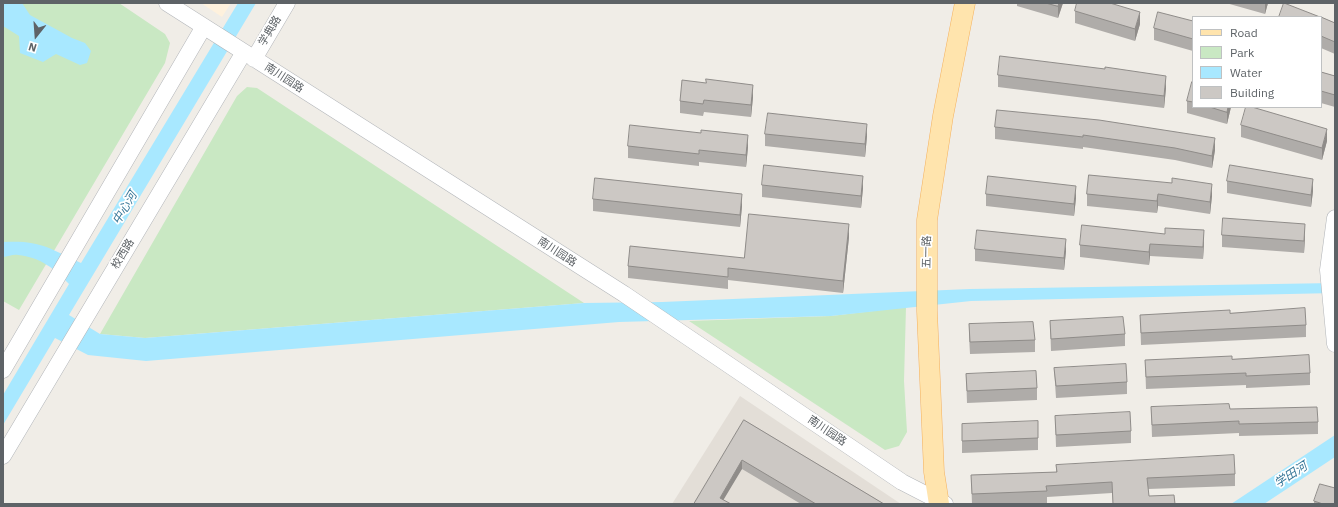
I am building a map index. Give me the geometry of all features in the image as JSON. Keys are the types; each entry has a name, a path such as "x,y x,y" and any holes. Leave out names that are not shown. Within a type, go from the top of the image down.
{"main road":[{"name":"五一路","path":"942,503 934,472 934,310 927,220 943,116 965,3"},
{"name":"五一路","path":"933,286 939,217 956,106 976,3"}],"street":[{"name":"南川园路","path":"167,3 207,31 624,294 902,482 942,503"},
{"name":"学典路","path":"245,54 287,3"},
{"path":"3,370 70,254 207,31"},
{"name":"校西路","path":"3,456 245,54"},
{"path":"1335,218 1328,270 1335,344"}],"shaded area":[{"path":"201,3 231,3 222,17"},
{"path":"740,396 901,504 672,504"}],"green space":[{"path":"3,3 119,3 165,34 170,43 165,63 19,310 3,301"},
{"path":"247,87 257,88 584,303 145,338 100,334 237,96"},
{"path":"906,307 904,381 907,432 899,446 885,450 689,321 831,316"}],"water":[{"path":"3,3 22,3 30,15 72,38 85,43 91,51 87,63 80,65 56,54 43,62 20,53 19,36 3,26"},
{"name":"中心河","path":"238,3 256,3 69,315 100,334 145,338 584,303 662,302 970,289 1335,283 1335,293 971,301 831,316 619,322 146,361 88,355 55,338 3,425 3,395 69,284 53,269 33,258 16,255 3,257 3,242 26,242 44,246 81,263"},
{"name":"学田河","path":"1335,435 1335,457 1264,504 1231,504"}],"building":[{"path":"1046,3 1059,3 1058,6"},
{"path":"1077,3 1110,3 1140,12 1135,29 1075,11"},
{"path":"1284,3 1317,16 1279,16"},
{"path":"1158,12 1192,21 1192,39 1154,28"},
{"path":"1322,17 1335,23 1335,42 1322,36"},
{"path":"1000,56 1105,69 1105,67 1166,76 1164,96 998,75"},
{"path":"1322,72 1335,76 1335,95 1322,91"},
{"path":"706,79 753,85 751,105 704,100 703,104 680,101 682,80 706,83"},
{"path":"1192,82 1192,102 1187,101"},
{"path":"1213,108 1228,108 1227,112"},
{"path":"1246,108 1255,108 1327,129 1322,148 1241,125"},
{"path":"997,110 1099,120 1215,138 1212,156 1175,148 1083,135 1083,137 995,127"},
{"path":"768,113 867,124 865,144 765,134"},
{"path":"630,125 701,133 701,130 748,135 746,155 699,150 699,154 628,146"},
{"path":"764,165 863,176 861,196 762,185"},
{"path":"1230,165 1313,179 1311,195 1227,181"},
{"path":"1089,175 1172,183 1172,178 1212,184 1210,202 1158,194 1157,201 1087,194"},
{"path":"988,176 1076,186 1074,204 986,194"},
{"path":"595,178 742,194 740,215 593,199"},
{"path":"749,214 849,224 843,281 728,268 728,277 628,266 630,246 744,258"},
{"path":"1223,218 1305,224 1304,241 1222,235"},
{"path":"1082,225 1165,234 1165,228 1204,230 1203,247 1150,244 1149,252 1080,245"},
{"path":"977,230 1066,239 1064,258 975,249"},
{"path":"1305,308 1306,325 1141,333 1140,315 1230,310 1230,313"},
{"path":"1123,317 1125,334 1051,339 1050,321"},
{"path":"1033,322 1035,340 970,342 969,324"},
{"path":"1309,355 1310,373 1246,376 1246,373 1146,377 1145,360 1232,356 1232,359"},
{"path":"1126,364 1127,382 1056,386 1054,368"},
{"path":"1036,371 1037,388 967,391 966,374"},
{"path":"1229,404 1230,409 1317,407 1318,422 1239,424 1239,421 1152,425 1151,407"},
{"path":"1130,412 1131,431 1056,435 1055,416"},
{"path":"744,420 884,504 816,504 742,460 720,498 731,504 694,504"},
{"path":"1038,421 1038,438 962,441 962,424"},
{"path":"1234,455 1235,474 1147,478 1149,496 1174,495 1175,504 1113,504 1112,482 1046,486 1047,491 972,494 971,475 1057,472 1056,465"},
{"path":"1320,484 1335,488 1335,504 1323,504 1314,501"}]}
